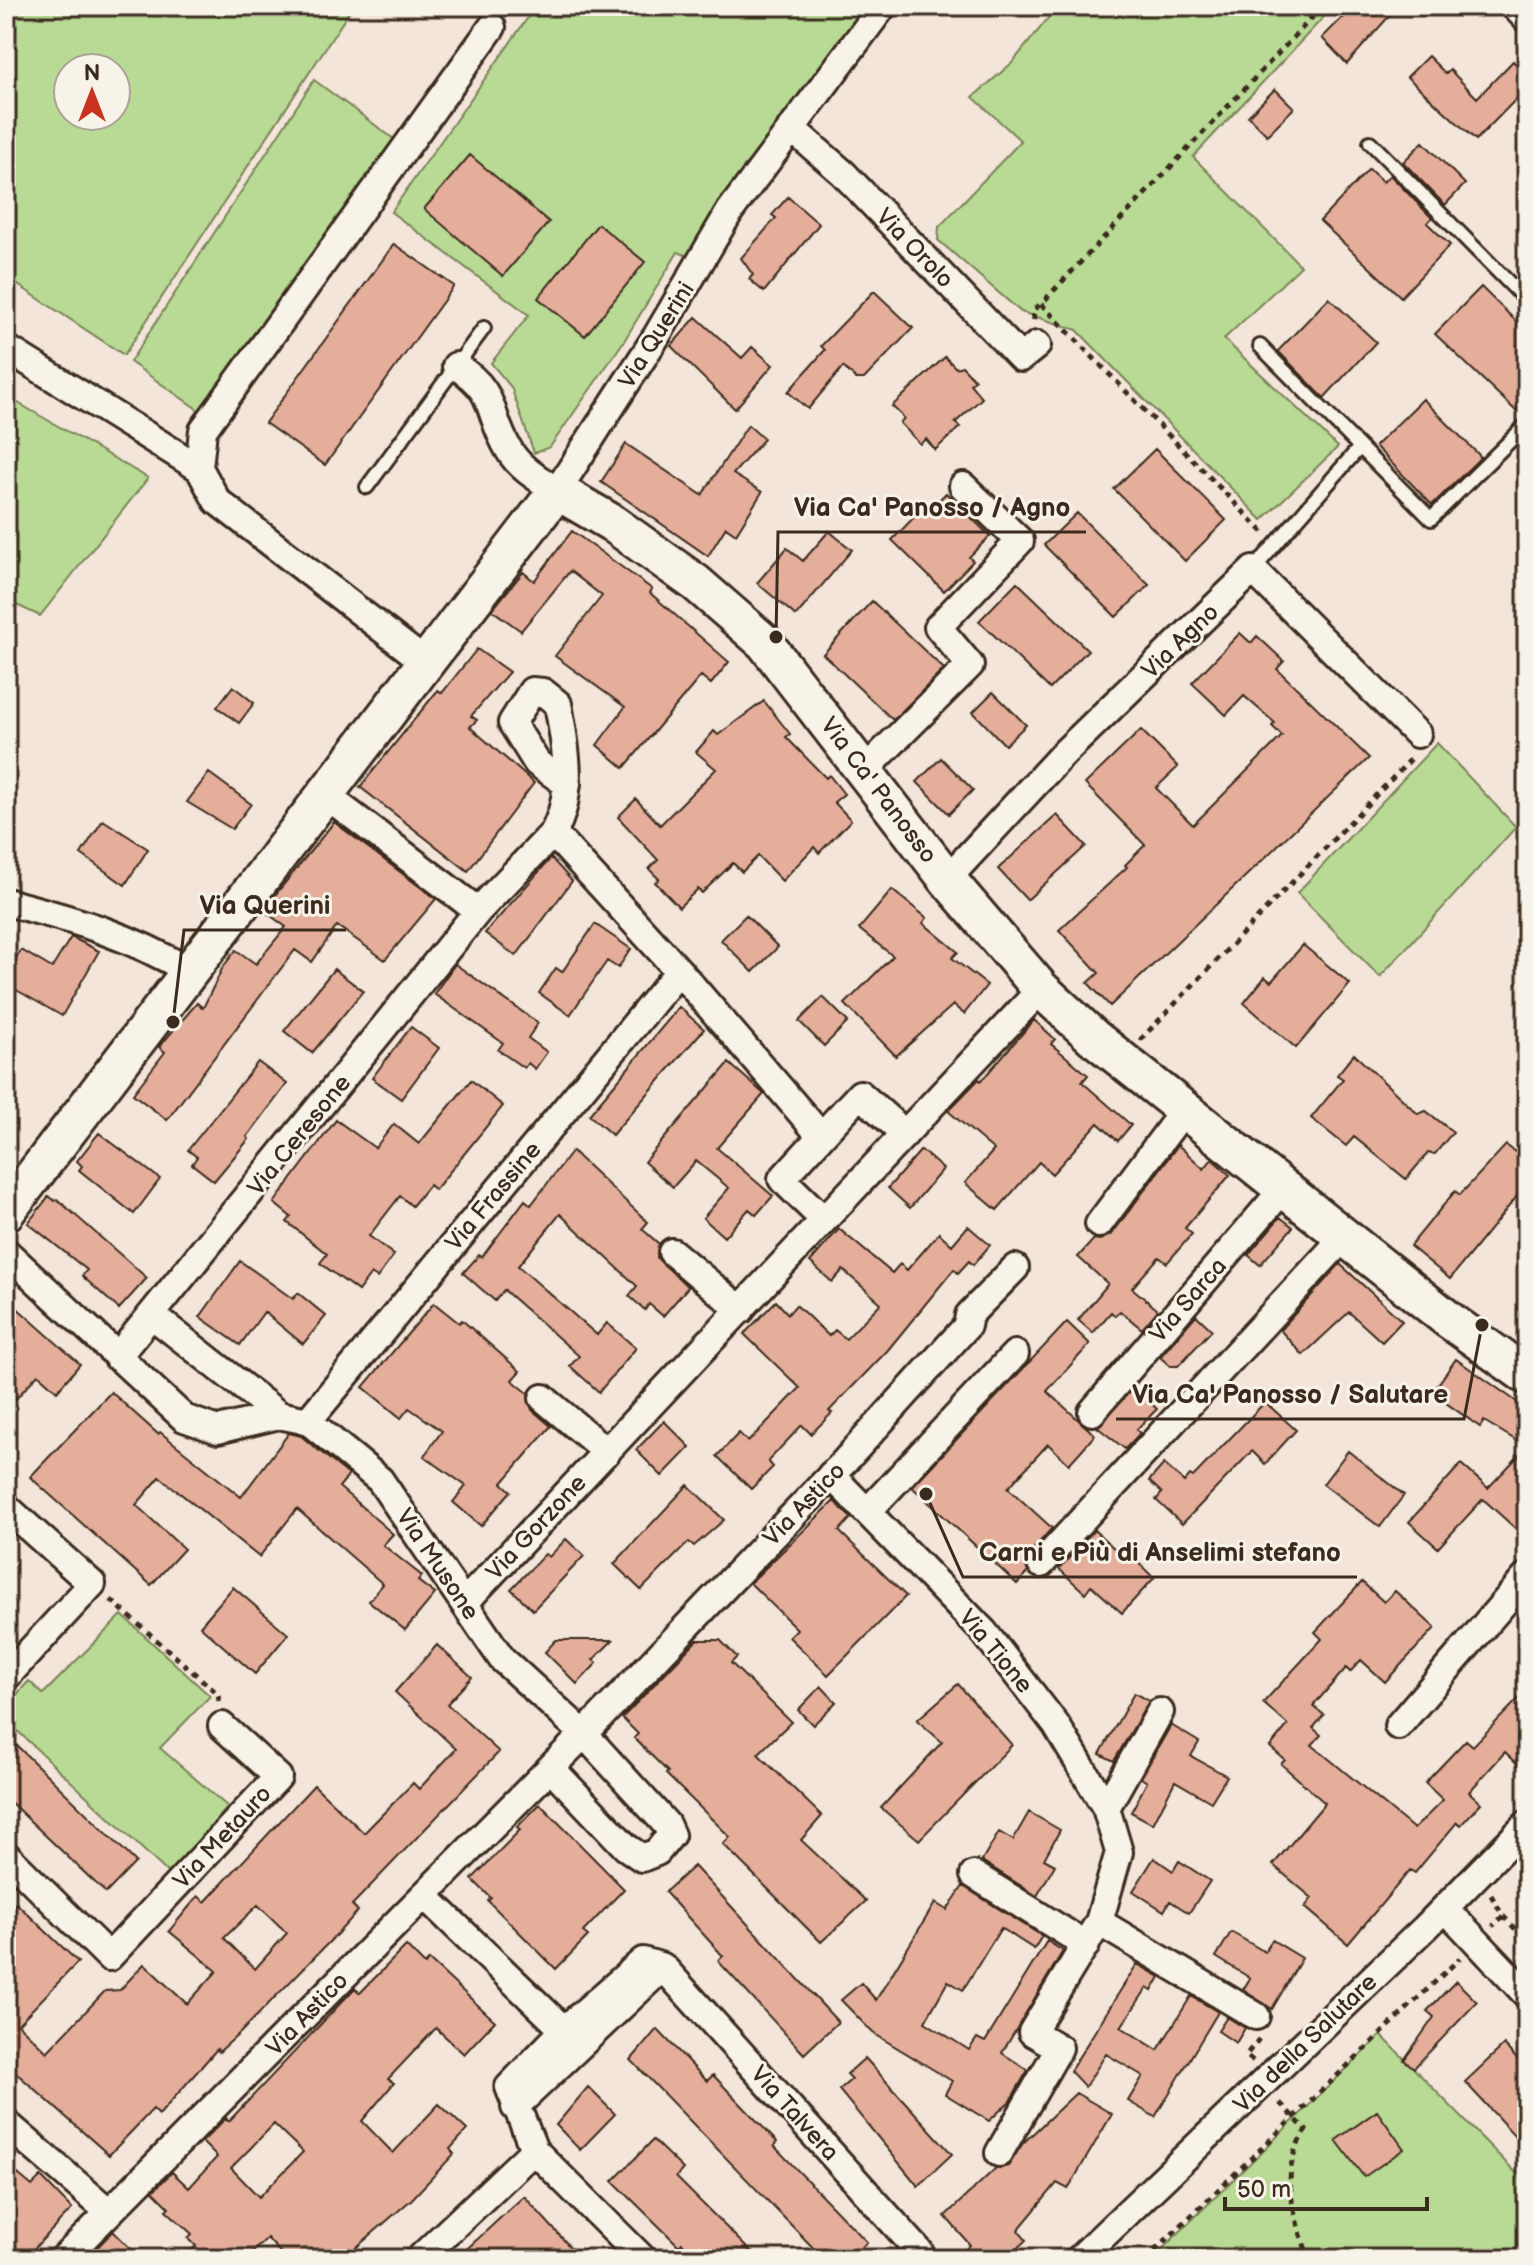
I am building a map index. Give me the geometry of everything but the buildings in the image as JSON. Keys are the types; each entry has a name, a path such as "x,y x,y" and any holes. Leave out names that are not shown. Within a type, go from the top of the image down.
{"street":[{"name":"Via Querini","path":"10,1197 191,972 557,491 656,337 730,211 883,6"},
{"path":"1514,6 1527,19"},
{"path":"199,468 203,430 492,27"},
{"name":"Via Orolo","path":"791,128 843,173 1021,358 1037,345"},
{"path":"6,348 199,468 217,501 425,662"},
{"path":"456,366 475,377 487,391 500,432 522,467 557,491"},
{"path":"863,772 970,665 938,627 1020,541 963,486"},
{"name":"Via Ca' Panosso","path":"557,491 612,523 696,583 765,643 947,879 1041,989 1120,1061 1527,1376"},
{"path":"1253,570 1417,734"},
{"name":"Via Agno","path":"947,879 1063,754 1253,570"},
{"name":"Via Ceresone","path":"117,1357 478,911 553,833 563,816 567,784"},
{"path":"327,796 478,911"},
{"path":"553,833 679,971 821,1136"},
{"path":"6,902 101,927 161,954 191,972"},
{"name":"Via Frassine","path":"308,1421 679,971"},
{"name":"Via Gorzone","path":"465,1602 1041,989"},
{"path":"823,1219 782,1179 860,1094 905,1134"},
{"path":"1099,1224 1184,1110"},
{"name":"Via Sarca","path":"1092,1412 1284,1188"},
{"path":"1041,1564 1344,1237"},
{"name":"Via Musone","path":"6,1252 184,1418 218,1430 279,1415 308,1421 380,1480 502,1659 584,1734"},
{"path":"672,1252 741,1310"},
{"name":"Via Astico","path":"63,2259 584,1734 831,1475 1015,1268"},
{"name":"Via Musone","path":"153,1316 279,1415"},
{"path":"869,1510 1015,1354"},
{"name":"Via Gorzone","path":"543,1398 607,1452"},
{"name":"Via Tione","path":"831,1475 869,1510 984,1632 1056,1725 1106,1808 1119,1852 1099,1922 1032,2032 1059,2048 999,2153"},
{"path":"6,1507 92,1584 6,1677"},
{"path":"1398,1726 1527,1576"},
{"path":"1106,1808 1160,1712"},
{"name":"Via Metauro","path":"6,1855 109,1957 278,1777 222,1726"},
{"path":"551,1768 626,1847 642,1858 657,1852 671,1835 666,1824 584,1734"},
{"name":"Via della Salutare","path":"1079,2259 1445,1908 1527,1824"},
{"path":"974,1875 1086,1945"},
{"path":"424,1895 564,2030"},
{"path":"1445,1908 1527,1995"},
{"path":"1099,1922 1256,2016"},
{"path":"515,2107 663,1967 643,1961 564,2030 509,2087 515,2107 534,2150 643,2259"},
{"name":"Via Talvera","path":"663,1967 919,2251 912,2259"},
{"path":"6,2123 109,2212"},
{"path":"419,2259 534,2150"}],"lane":[{"path":"1370,142 1527,301"},
{"path":"367,487 484,328"},
{"path":"1260,346 1431,519 1527,424"},
{"path":"1253,570 1360,447"}],"path":[{"path":"1275,544 1041,304 1323,6"},
{"path":"1120,1061 1424,745 1417,734"},
{"path":"92,1584 218,1694 222,1726"},
{"path":"1499,1885 1490,1893 1491,1900 1527,1941"},
{"path":"1486,1932 1503,1916"},
{"path":"1146,2259 1464,1954"},
{"path":"1261,2086 1306,2130 1295,2147 1289,2168 1293,2212 1309,2259"},
{"path":"1520,2259 1527,2231"}],"green space":[{"path":"6,6 353,6 124,355 6,277"},
{"path":"536,6 868,6 693,258 678,252 624,341 550,447 534,453 511,387 491,363 529,315 391,212"},
{"path":"1058,6 1334,6 1193,157 1301,266 1224,339 1338,447 1262,520 1077,330 1021,312 938,240 939,227 1021,141 973,97 1012,63"},
{"path":"314,80 398,142 203,413 130,362"},
{"path":"6,396 148,478 40,616 6,600"},
{"path":"1437,743 1516,827 1380,977 1297,893"},
{"path":"122,1615 210,1696 160,1748 228,1807 169,1874 6,1720 6,1706 29,1681 43,1694"},
{"path":"1381,2035 1527,2184 1527,2259 1152,2259"}],"place":[{"name":"Via Ca' Panosso / Agno","path":"776,637"},
{"name":"Via Querini","path":"173,1022"},
{"name":"Via Ca' Panosso / Salutare","path":"1482,1325"},
{"name":"Carni e Più di Anselimi stefano","path":"926,1494"}]}
